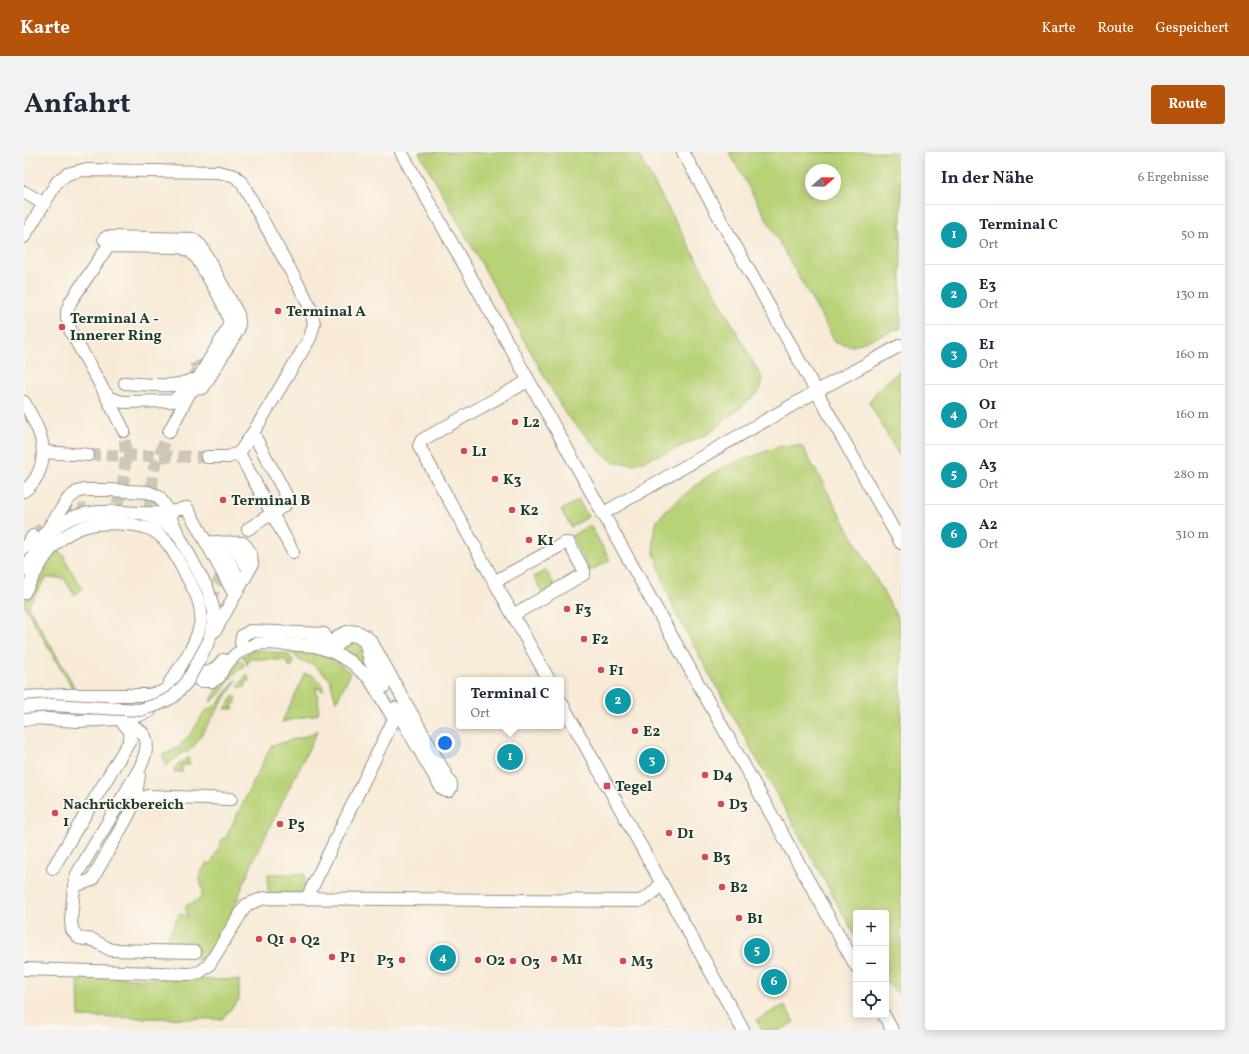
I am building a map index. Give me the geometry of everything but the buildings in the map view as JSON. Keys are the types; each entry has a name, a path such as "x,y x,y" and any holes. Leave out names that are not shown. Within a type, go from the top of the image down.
{"lane":[{"path":"401,152 853,961"},
{"path":"683,152 901,543"},
{"path":"24,237 57,182 67,174 83,170 218,172 235,176 242,183 305,297 311,310 314,324 310,338 239,453 228,457 207,457"},
{"path":"24,192 44,204"},
{"path":"134,397 116,396 108,392 99,375 71,332 67,318 67,311 71,301 107,237 193,239 201,246 235,308 239,322 238,330 203,388 192,389"},
{"path":"190,251 204,237"},
{"path":"104,240 180,247 190,251 196,257 224,308 229,321 229,326 169,432"},
{"path":"71,332 84,335"},
{"path":"602,514 816,391 901,345"},
{"path":"99,375 109,398 123,402 173,401 199,378"},
{"path":"99,375 124,431"},
{"path":"125,383 173,385 183,384 199,378"},
{"path":"528,381 422,440 419,446 547,677"},
{"path":"24,402 39,429 44,452 42,464 37,477 24,491"},
{"path":"248,528 285,505 286,495 253,432"},
{"path":"44,452 80,454"},
{"path":"239,453 293,552"},
{"path":"24,571 39,537 44,535 68,499 77,492 108,490 148,492 156,494 175,511 178,534 202,578 212,601 214,611 209,640"},
{"path":"24,548 63,522 86,513 140,513 175,511 187,508 241,582"},
{"path":"140,513 155,518 178,534"},
{"path":"24,592 48,553 58,541 71,532 84,526 98,524 126,524 142,526 163,538 170,547 198,598 201,617 196,638 177,672 162,692 150,712 133,717 118,719 77,721 34,718 24,720"},
{"path":"24,707 51,705 140,710 174,697 187,682 234,594 252,565 252,559 246,546 243,544 212,542"},
{"path":"212,542 234,594"},
{"path":"494,582 565,542 569,543 584,571 584,574 512,615"},
{"path":"196,638 198,666 201,671 206,673 218,668 232,649 241,643 257,638 328,642 348,631 355,631 364,634 371,641 406,715 442,789 449,791 451,784 406,715 370,661 365,641 355,635 348,636 331,651"},
{"path":"24,697 64,695 140,696 162,692 182,678 196,678 201,681 213,681 219,677 224,667 236,654 255,644 267,643 315,646 331,651 351,662 369,678 394,719 307,898"},
{"path":"564,707 743,1030"},
{"path":"118,719 132,725 142,732 148,745 147,752 140,768 77,874 74,886 72,930 79,938 93,940 111,950 195,952"},
{"path":"53,868 132,737 131,732 118,719"},
{"path":"74,886 92,880 128,816 135,801 140,768"},
{"path":"135,801 148,796 231,800"},
{"path":"24,968 190,974 200,972 209,966 246,905 264,898 639,901 647,898 655,892 661,882"},
{"path":"886,1018 892,1030"}],"green space":[{"path":"419,152 637,152 762,378 759,392 708,434 666,453 633,464 614,462 600,452 566,415"},
{"path":"729,152 901,152 901,328 853,346 836,343"},
{"path":"901,370 901,459 869,402 878,389"},
{"path":"784,445 802,446 901,624 901,996 889,985 889,910 853,910 853,932 674,610 654,553 653,537 657,521 667,509 705,478 725,466"},
{"path":"579,500 588,517 571,527 561,510"},
{"path":"590,525 610,560 590,571 571,536"},
{"path":"58,551 65,556 65,560 82,589 74,595 64,578 46,578 28,606 74,686 72,688 24,605 24,602 51,559"},
{"path":"546,570 555,586 542,593 534,577"},
{"path":"349,640 359,641 367,663 361,665 339,652"},
{"path":"258,650 288,654 293,660 293,664 290,668 286,660 249,659 247,665 246,660 242,657 251,651"},
{"path":"291,651 312,651 331,658 351,673 336,702 330,679 312,664 300,661"},
{"path":"239,659 243,663 244,667 234,674 215,699 210,702 230,668"},
{"path":"305,674 318,679 324,691 316,687 319,706 318,714 282,722"},
{"path":"246,675 248,675 249,681 245,681 246,687 238,687"},
{"path":"237,680 194,746 187,753 185,751 165,767 163,755 178,748 192,732 205,711 217,705"},
{"path":"233,696 236,696 236,703 233,703 233,709 225,709"},
{"path":"318,730 253,861 226,927 208,954 197,961 198,948 163,946 180,913 188,917 185,906 199,900 203,891 199,876 207,862 211,864 223,838 225,839 271,746 306,736"},
{"path":"189,758 189,765 182,765 182,772 175,772 174,768"},
{"path":"268,874 305,874 305,893 268,893"},
{"path":"78,977 239,980 239,1000 222,1019 79,1017"},
{"path":"784,1005 794,1022 780,1030 762,1030 757,1020"}],"tunnel":[{"path":"191,381 199,370 195,362"},
{"path":"105,518 113,510 122,495 126,455 124,431"},
{"path":"157,523 150,504 154,468 169,432"},
{"path":"88,455 207,457"},
{"path":"33,536 57,518 71,512 86,509"},
{"path":"201,617 226,566"}],"place":[{"name":"Terminal A","path":"278,311"},
{"name":"Terminal A - Innerer Ring","path":"62,327"},
{"name":"L2","path":"515,422"},
{"name":"L1","path":"464,451"},
{"name":"K3","path":"495,479"},
{"name":"Terminal B","path":"223,500"},
{"name":"K2","path":"512,510"},
{"name":"K1","path":"529,540"},
{"name":"F3","path":"567,609"},
{"name":"F2","path":"584,639"},
{"name":"F1","path":"601,670"},
{"name":"E3","path":"618,701"},
{"name":"E2","path":"635,731"},
{"name":"Terminal C","path":"510,757"},
{"name":"E1","path":"652,761"},
{"name":"D4","path":"705,775"},
{"name":"Tegel","path":"607,786"},
{"name":"D3","path":"721,804"},
{"name":"Nachrückbereich 1","path":"55,813"},
{"name":"P5","path":"280,824"},
{"name":"D1","path":"669,833"},
{"name":"B3","path":"705,857"},
{"name":"B2","path":"722,887"},
{"name":"B1","path":"739,918"},
{"name":"Q1","path":"259,939"},
{"name":"Q2","path":"293,940"},
{"name":"A3","path":"757,951"},
{"name":"P1","path":"332,957"},
{"name":"O1","path":"443,958"},
{"name":"M1","path":"554,959"},
{"name":"P3","path":"402,960"},
{"name":"O2","path":"478,960"},
{"name":"O3","path":"513,961"},
{"name":"M3","path":"623,961"},
{"name":"A2","path":"774,982"}]}
